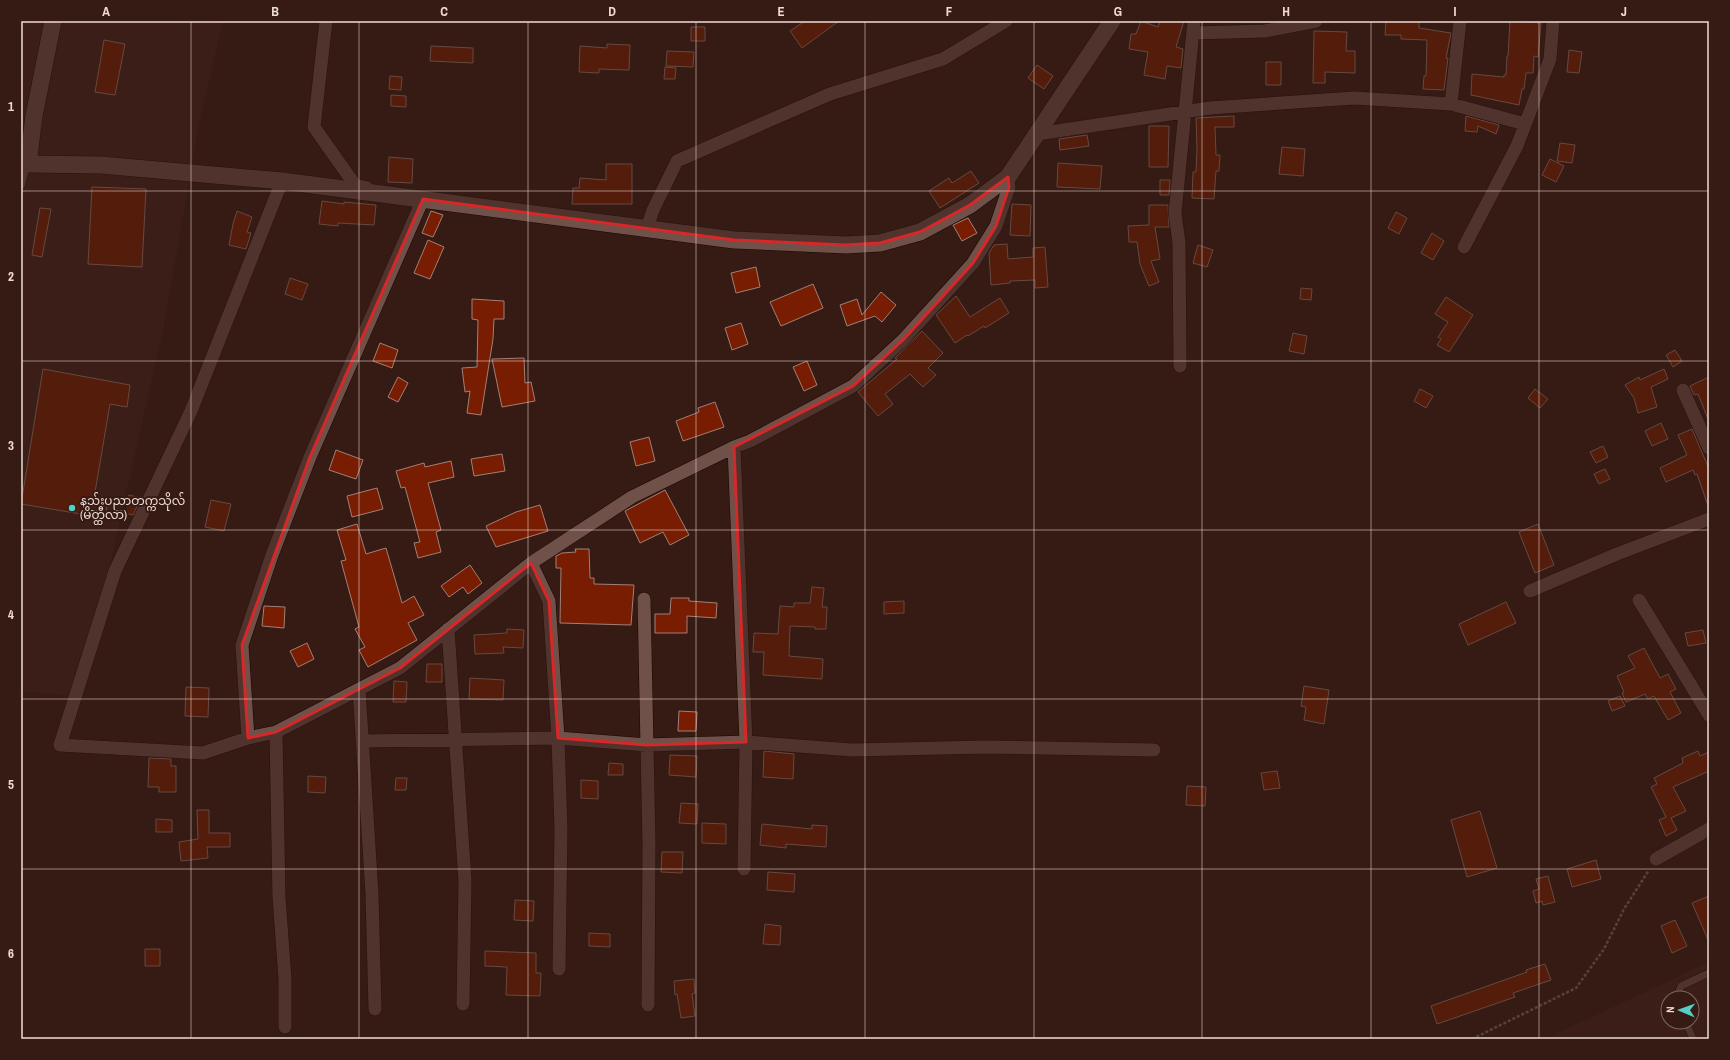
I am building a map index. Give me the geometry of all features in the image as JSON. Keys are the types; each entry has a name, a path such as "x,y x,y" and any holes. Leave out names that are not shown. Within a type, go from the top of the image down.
{"street":[{"path":"53,21 34,116 25,171 101,165 282,181 734,240 846,245 880,243 920,232 970,206 1008,177 1112,21"},
{"path":"326,21 314,127 355,185 423,199"},
{"path":"647,228 653,210 678,161 830,94 943,60 1006,21"},
{"path":"1180,366 1180,243 1175,214 1184,112 1194,27 1264,31 1316,21"},
{"path":"1451,104 1460,21"},
{"path":"1464,247 1517,146 1526,124 1550,59 1553,21"},
{"path":"1036,134 1116,120 1210,108 1354,98 1451,104 1526,124"},
{"path":"282,181 191,411 115,571 60,745 203,753 248,738 276,732 400,668 531,563 632,497 734,447 750,441 853,386 903,340 973,263 996,226 1009,187 1008,177"},
{"path":"248,738 242,645 272,555 310,456 423,199"},
{"path":"1683,390 1709,448"},
{"path":"734,447 746,742 744,869"},
{"path":"1530,591 1617,554 1709,519"},
{"path":"531,563 549,601 558,738 561,829 559,969"},
{"path":"644,599 650,844 648,1005"},
{"path":"1639,600 1709,715"},
{"path":"448,629 457,739 465,881 463,1004"},
{"path":"359,689 372,894 375,1009"},
{"path":"276,732 279,897 285,979 285,1027"},
{"path":"363,741 558,738 647,745 746,742 852,750 986,747 1154,750"},
{"path":"1656,860 1709,829"}],"lane":[{"path":"21,186 25,171"},
{"path":"1679,990 1681,986 1709,973"}],"path":[{"path":"1472,1039 1576,988 1604,949 1624,910 1656,860"}],"highlighted area":[{"path":"1008,177 1009,187 996,226 973,263 903,340 853,386 734,447 746,742 647,745 558,738 549,601 531,563 400,668 276,732 248,738 242,645 310,457 423,199 734,240 846,245 880,243 920,232 970,205"}],"shaded area":[{"name":"နည်းပညာတက္ကသိုလ် (မိတ္ထီလာ)","path":"21,21 223,21 199,124 164,326 80,697 21,691"},
{"path":"1709,962 1709,1039 1545,1039"}],"building":[{"path":"805,21 839,21 802,48 790,31"},
{"path":"1141,21 1158,27 1160,21 1184,21 1176,47 1183,49 1181,68 1167,66 1165,79 1144,75 1148,52 1129,49 1131,34 1136,34"},
{"path":"1386,21 1419,21 1419,28 1451,33 1446,58 1448,58 1444,90 1423,89 1424,76 1426,76 1427,40 1401,39 1401,35 1385,35"},
{"path":"1510,21 1541,23 1538,57 1534,56 1533,73 1526,73 1524,89 1522,89 1519,105 1471,95 1472,74 1504,77 1504,75 1506,75"},
{"path":"691,27 705,27 705,41 691,41"},
{"path":"1314,31 1347,32 1346,51 1355,51 1355,73 1325,72 1325,83 1313,83"},
{"path":"104,40 125,44 115,95 95,92"},
{"path":"607,44 630,45 629,70 599,69 599,73 579,72 580,46 607,48"},
{"path":"431,46 473,48 473,63 430,61"},
{"path":"1569,50 1582,52 1579,73 1567,72"},
{"path":"667,51 694,52 693,67 666,66"},
{"path":"1266,62 1281,62 1281,85 1266,85"},
{"path":"1037,65 1053,76 1044,89 1028,78"},
{"path":"665,67 676,68 675,79 664,79"},
{"path":"390,76 402,77 401,90 389,89"},
{"path":"391,95 406,96 406,107 391,106"},
{"path":"1234,116 1234,127 1215,127 1216,155 1220,155 1219,171 1216,171 1214,199 1192,198 1193,172 1196,172 1196,118"},
{"path":"1466,116 1499,125 1496,134 1478,126 1477,132 1465,131"},
{"path":"1149,126 1169,126 1168,167 1149,167"},
{"path":"1087,135 1089,146 1060,150 1059,139"},
{"path":"1560,143 1575,145 1572,163 1557,161"},
{"path":"1282,147 1305,149 1303,176 1279,174"},
{"path":"389,157 413,159 412,183 388,182"},
{"path":"1550,159 1564,166 1556,182 1542,175"},
{"path":"1058,163 1102,166 1100,189 1057,187"},
{"path":"606,164 632,164 632,204 572,204 573,188 579,188 580,178 606,180"},
{"path":"971,171 979,183 940,208 929,191 949,178 952,183"},
{"path":"1160,180 1170,180 1169,195 1160,195"},
{"path":"92,187 146,189 142,267 88,264"},
{"path":"322,201 344,204 344,202 376,205 374,225 338,223 338,226 319,224"},
{"path":"1012,204 1031,205 1030,236 1010,235"},
{"path":"1149,205 1168,205 1169,227 1155,227 1160,259 1151,261 1159,282 1149,286 1140,264 1137,242 1129,242 1128,226 1149,225"},
{"path":"40,208 51,209 42,257 32,255"},
{"path":"237,211 252,217 247,232 251,233 246,249 229,245"},
{"path":"431,211 443,215 433,237 422,233"},
{"path":"1396,212 1407,218 1399,234 1388,228"},
{"path":"968,218 977,233 962,241 953,225"},
{"path":"1432,233 1444,241 1433,260 1421,253"},
{"path":"428,240 444,247 430,279 414,273"},
{"path":"1007,244 1008,259 1033,257 1033,248 1045,247 1048,287 1035,288 1035,280 1010,281 1010,283 991,285 989,253 994,245"},
{"path":"1198,245 1213,250 1207,267 1193,263"},
{"path":"756,267 760,287 736,293 731,273"},
{"path":"290,278 308,284 302,300 285,294"},
{"path":"813,284 823,308 781,326 770,302"},
{"path":"1301,288 1312,289 1311,300 1300,299"},
{"path":"881,292 896,305 882,322 875,316 847,326 840,305 857,299 862,315"},
{"path":"956,296 970,317 1000,298 1009,313 985,328 984,326 955,343 936,315"},
{"path":"1446,297 1473,315 1449,352 1437,345 1441,339 1438,337 1448,322 1435,314"},
{"path":"472,299 504,301 504,319 494,319 493,339 481,415 467,413 470,391 465,392 462,368 477,367 478,320 472,319"},
{"path":"741,323 748,344 732,350 725,328"},
{"path":"922,331 943,353 928,368 936,375 923,387 910,374 885,394 893,404 878,416 858,392 897,359 895,358"},
{"path":"1293,333 1307,336 1304,354 1289,351"},
{"path":"380,343 398,350 392,368 373,361"},
{"path":"1675,350 1682,361 1673,367 1666,355"},
{"path":"524,358 525,383 531,382 535,401 502,407 492,359"},
{"path":"807,361 817,385 804,391 793,367"},
{"path":"43,369 130,385 127,407 110,404 94,498 108,500 105,518 21,504"},
{"path":"1664,369 1668,379 1651,387 1657,407 1638,413 1634,398 1625,385 1639,377 1640,380"},
{"path":"398,377 408,383 398,402 388,397"},
{"path":"1709,377 1708,419 1698,394 1694,395 1690,386"},
{"path":"1420,389 1433,396 1426,408 1414,401"},
{"path":"1535,389 1548,399 1540,408 1528,398"},
{"path":"715,402 724,427 683,441 676,421 699,412 698,408"},
{"path":"1661,423 1668,439 1652,446 1645,431"},
{"path":"1692,429 1709,469 1709,503 1707,503 1697,474 1695,475 1693,470 1666,482 1660,468 1687,455 1678,435"},
{"path":"649,437 655,461 636,466 630,442"},
{"path":"1603,446 1608,457 1596,463 1590,452"},
{"path":"336,450 363,460 356,479 329,470"},
{"path":"502,454 505,471 474,476 471,459"},
{"path":"451,461 454,477 428,483 441,530 436,532 441,552 418,558 414,543 420,542 405,487 401,488 396,471 424,463 425,467"},
{"path":"1605,469 1610,479 1599,484 1594,474"},
{"path":"377,488 383,509 352,517 347,496"},
{"path":"665,490 689,535 670,545 663,532 640,543 625,511"},
{"path":"129,495 141,498 133,515 125,513"},
{"path":"211,500 231,504 224,531 205,527"},
{"path":"540,505 548,531 496,547 486,526 516,512"},
{"path":"357,524 366,554 386,548 402,603 414,596 424,615 408,623 417,640 368,667 359,650 365,647 355,629 359,627 341,561 346,560 337,530"},
{"path":"1538,524 1554,565 1535,573 1519,532"},
{"path":"575,549 589,549 590,578 594,578 594,584 634,585 631,625 560,623 561,568 556,568 556,556 562,553 576,552"},
{"path":"470,565 482,583 468,594 463,587 449,597 441,586"},
{"path":"812,587 824,588 822,607 827,607 826,629 790,626 789,656 823,659 822,679 763,675 764,652 753,652 754,633 778,634 780,606 794,607 794,603 810,603"},
{"path":"671,598 689,598 689,601 717,603 716,618 687,616 687,633 655,633 655,614 670,614"},
{"path":"904,601 904,613 884,614 884,602"},
{"path":"1506,602 1516,623 1468,645 1459,624"},
{"path":"264,606 285,607 284,628 262,626"},
{"path":"507,629 524,630 523,648 503,647 504,653 475,654 474,635 507,633"},
{"path":"1703,630 1706,643 1688,646 1685,633"},
{"path":"307,643 314,659 298,667 290,651"},
{"path":"1644,648 1660,678 1668,674 1676,689 1670,692 1681,713 1668,720 1654,696 1648,699 1645,694 1626,702 1622,693 1624,692 1617,676 1635,668 1628,656"},
{"path":"427,664 442,664 442,682 426,682"},
{"path":"470,678 504,680 503,700 469,699"},
{"path":"394,681 407,682 406,702 393,702"},
{"path":"1304,686 1329,690 1324,724 1304,720 1306,707 1301,706"},
{"path":"186,687 209,688 208,717 185,716"},
{"path":"1620,696 1625,706 1612,711 1608,701"},
{"path":"679,711 697,712 696,731 678,731"},
{"path":"764,751 794,754 793,779 763,777"},
{"path":"1698,751 1700,756 1709,752 1709,771 1673,787 1686,811 1671,818 1677,830 1666,836 1659,820 1666,817 1651,787 1657,784 1654,778 1683,763 1682,758"},
{"path":"670,755 697,756 696,777 669,775"},
{"path":"149,758 171,759 171,766 176,766 176,792 159,792 159,787 148,787"},
{"path":"609,763 623,764 623,775 608,775"},
{"path":"1277,771 1280,788 1264,790 1261,773"},
{"path":"308,776 326,777 325,793 308,792"},
{"path":"396,778 407,778 406,790 395,790"},
{"path":"581,780 598,781 598,799 581,798"},
{"path":"1187,786 1206,787 1205,806 1186,805"},
{"path":"681,803 698,804 697,824 679,823"},
{"path":"197,810 209,810 209,833 230,833 230,847 207,847 208,858 181,861 179,842 198,839"},
{"path":"1480,811 1497,868 1467,877 1451,820"},
{"path":"156,819 172,820 172,832 156,832"},
{"path":"702,823 726,824 726,844 702,843"},
{"path":"762,824 812,829 812,825 827,826 826,847 786,844 786,848 760,845"},
{"path":"662,852 683,852 682,873 661,872"},
{"path":"1596,860 1601,879 1572,887 1567,869"},
{"path":"768,872 795,874 794,892 767,890"},
{"path":"1548,876 1555,902 1543,905 1542,901 1536,903 1533,891 1539,889 1536,879"},
{"path":"1709,896 1709,942 1692,903"},
{"path":"515,900 534,901 533,921 514,920"},
{"path":"1675,920 1687,946 1672,953 1661,926"},
{"path":"765,924 781,926 780,945 763,944"},
{"path":"589,933 610,934 610,947 589,946"},
{"path":"145,949 160,949 160,966 145,966"},
{"path":"485,951 536,953 536,973 541,973 540,996 506,995 507,967 485,966"},
{"path":"1545,964 1551,980 1513,993 1515,997 1437,1024 1431,1006 1527,972 1526,970"},
{"path":"694,979 695,993 692,994 695,1016 681,1018 677,994 675,995 674,981"}],"place":[{"name":"နည်းပညာတက္ကသိုလ် (မိတ္ထီလာ)","path":"72,508"}]}
